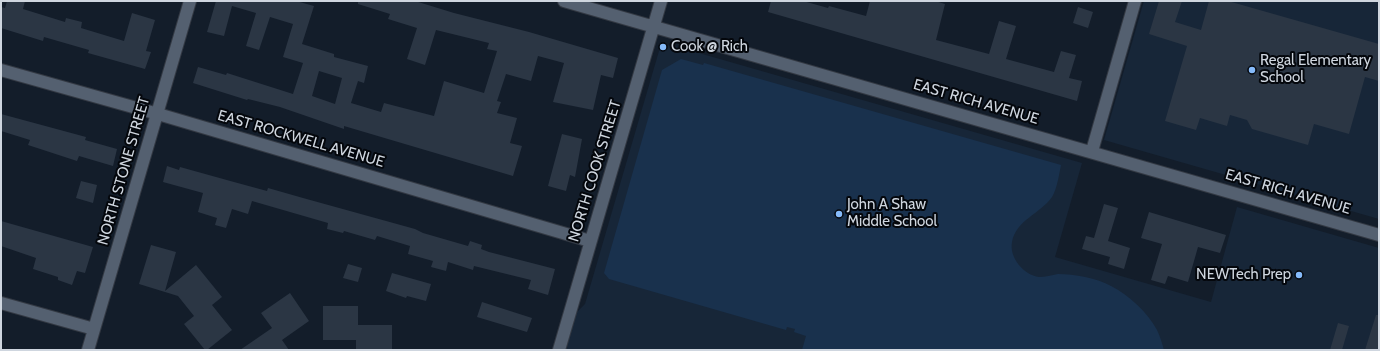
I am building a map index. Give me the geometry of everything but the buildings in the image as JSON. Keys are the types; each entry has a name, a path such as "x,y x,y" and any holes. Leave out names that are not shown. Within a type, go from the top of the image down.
{"street":[{"name":"NORTH STONE STREET","path":"88,350 190,1"},
{"name":"EAST RICH AVENUE","path":"564,1 1092,151 1379,235"},
{"name":"NORTH COOK STREET","path":"559,350 661,1"},
{"path":"1092,151 1135,1"},
{"name":"EAST ROCKWELL AVENUE","path":"1,70 158,114 590,241"},
{"path":"1,303 94,329"}],"shaded area":[{"name":"Regal Elementary School","path":"1144,1 1379,1 1379,219 1104,140"},
{"name":"John A Shaw Middle School","path":"671,45 1082,163 1055,257 1211,302 1237,207 1379,248 1379,350 565,350 576,313 585,304 659,51 663,46"},
{"name":"John A Shaw Middle School","path":"681,59 703,65 704,63 1061,165 1057,186 1052,197 1023,223 1014,234 1012,248 1015,260 1023,269 1033,276 1041,277 1058,274 1078,276 1105,283 1118,290 1137,305 1153,323 1160,337 1164,350 802,350 806,336 794,332 795,329 787,327 786,330 609,279 604,273 662,70"}],"place":[{"name":"Cook @ Rich","path":"663,47"},
{"name":"Regal Elementary School","path":"1252,70"},
{"name":"John A Shaw Middle School","path":"839,214"},
{"name":"NEWTech Prep","path":"1299,275"}]}
